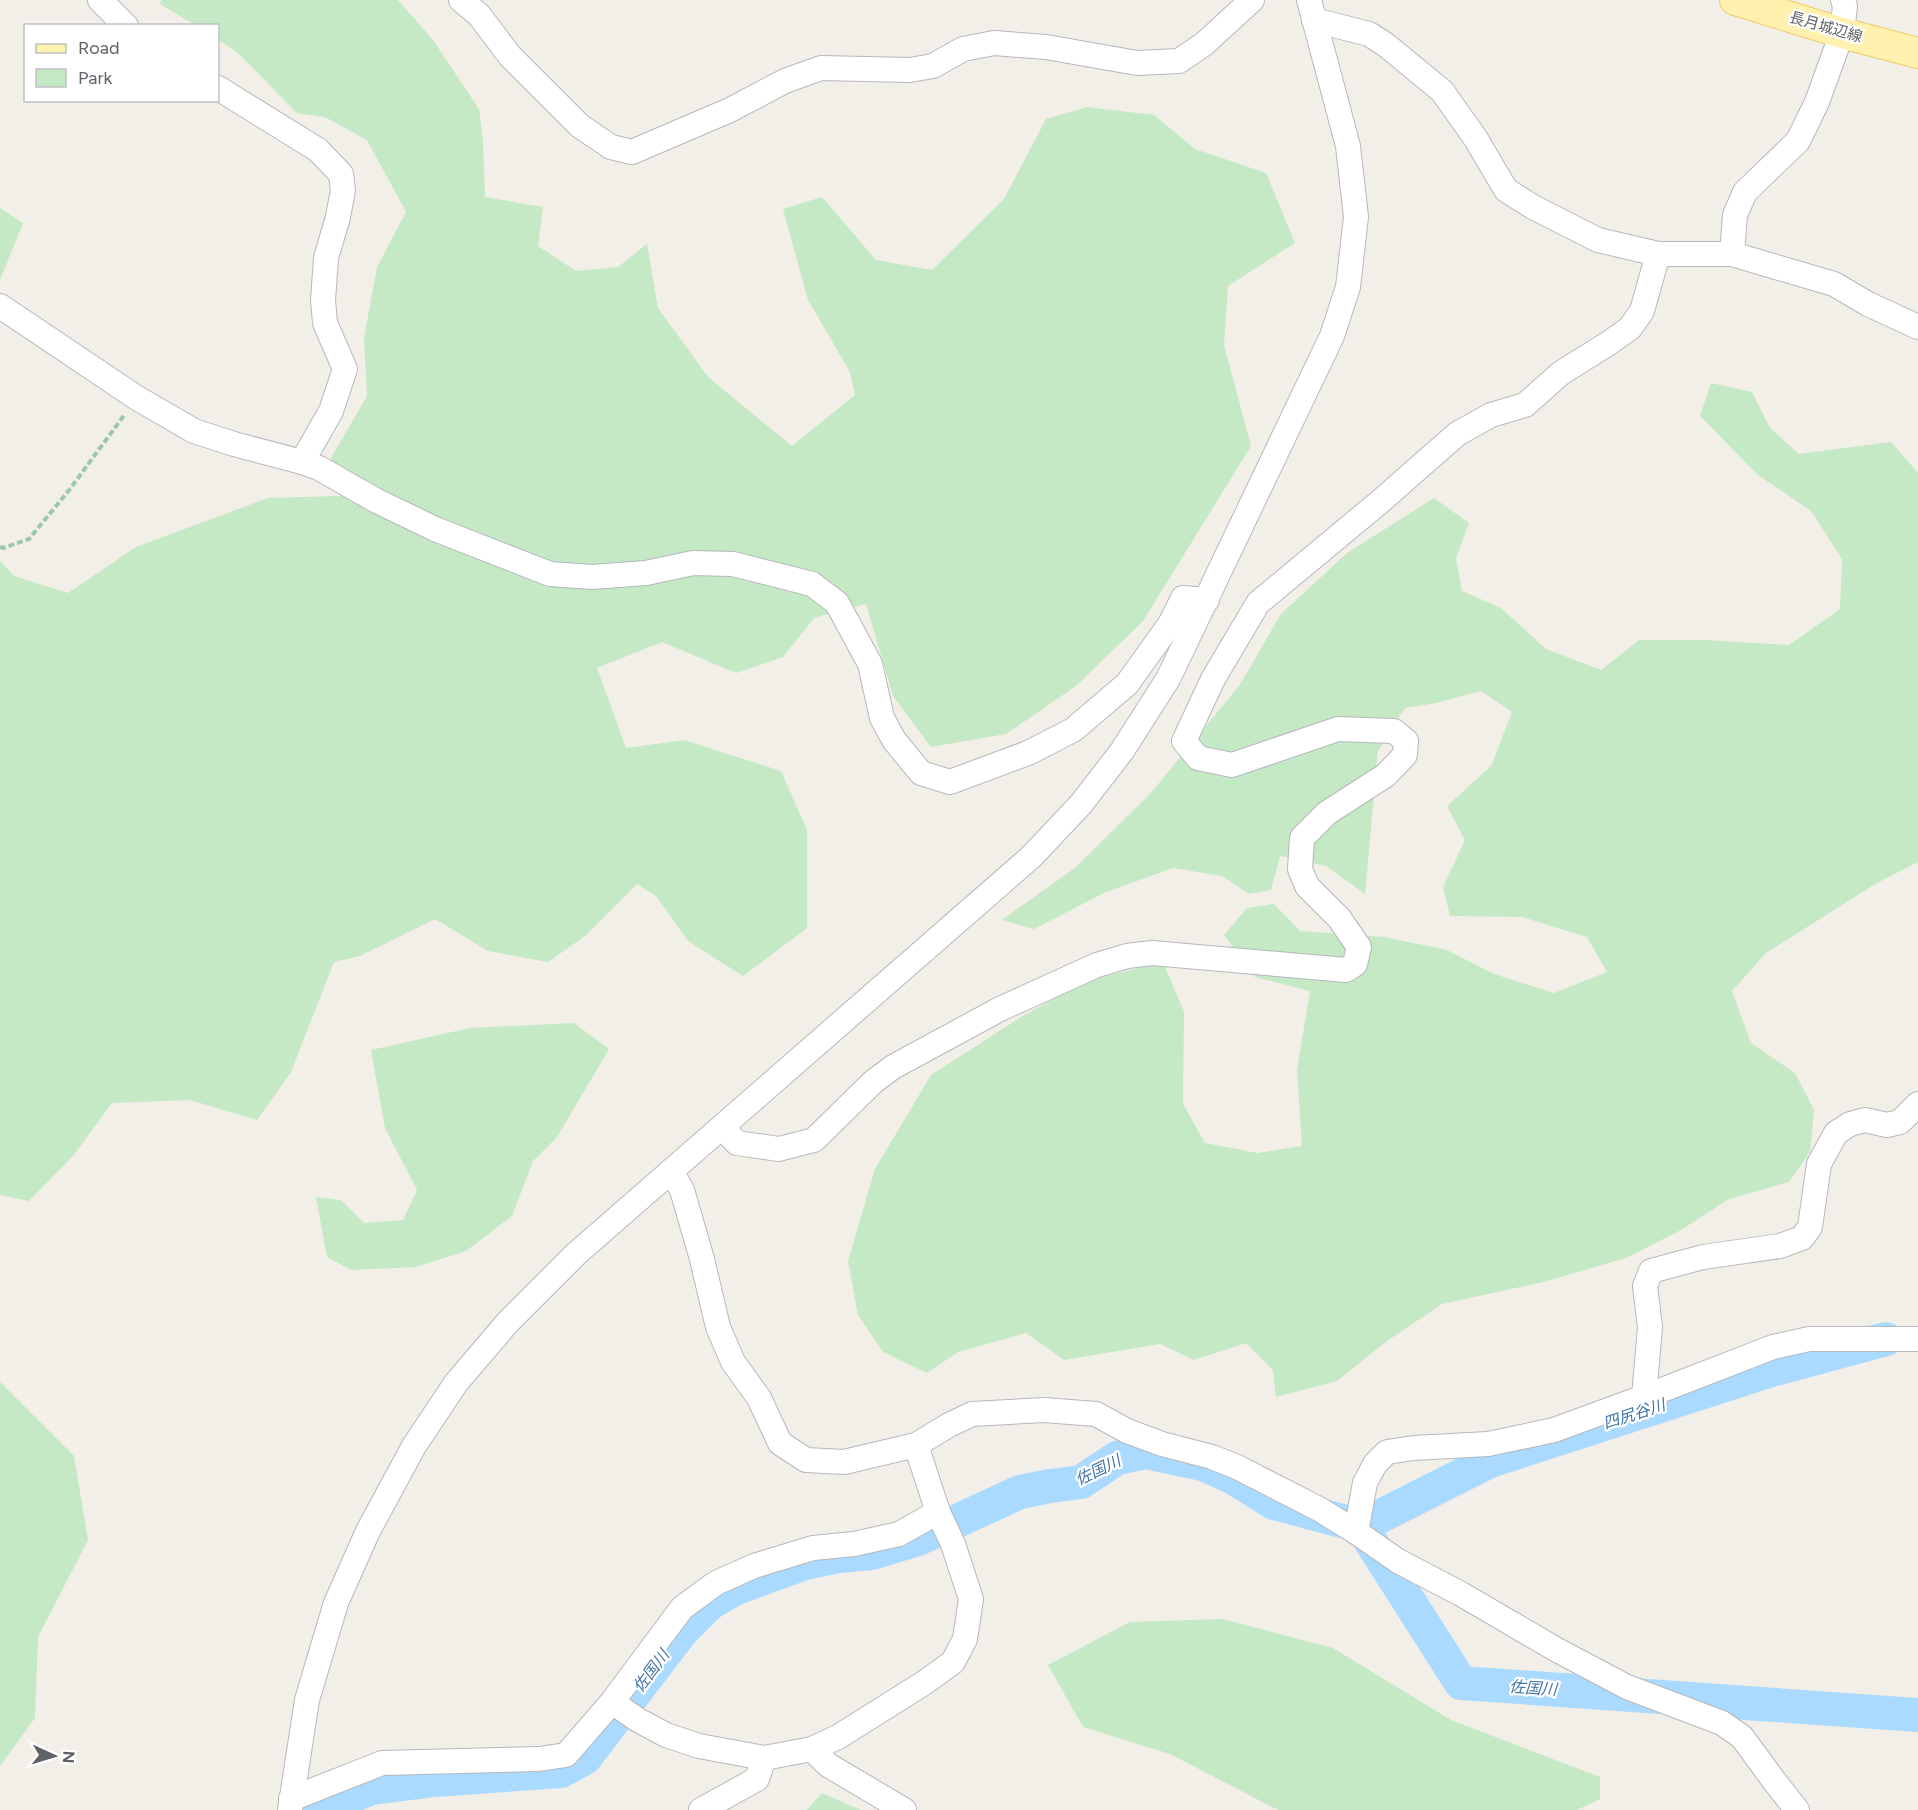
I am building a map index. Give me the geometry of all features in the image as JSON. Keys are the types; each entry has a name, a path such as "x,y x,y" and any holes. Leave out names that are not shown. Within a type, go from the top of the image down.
{"main road":[{"name":"長月城辺線","path":"1735,0 1842,33 1918,53"}],"street":[{"path":"100,0 124,24"},
{"path":"461,0 479,15 510,56 580,126 610,147 633,152 730,110 785,81 821,68 910,70 933,66 963,49 994,43 1046,47 1137,63 1179,61 1204,44 1252,0"},
{"path":"1732,254 1735,215 1745,192 1798,141 1817,102 1842,33 1845,6 1843,0"},
{"path":"1311,10 1369,34 1442,91 1476,138 1506,190 1533,207 1598,240 1658,254 1732,254 1834,284 1868,304 1918,327"},
{"path":"290,1804 307,1700 336,1603 368,1531 414,1446 456,1383 508,1322 576,1254 1031,857 1081,804 1122,751 1168,679 1332,336 1348,287 1356,217 1348,146 1311,10"},
{"path":"219,89 318,150 341,174 343,190 326,258 323,300 326,323 345,369 331,411 302,462"},
{"path":"722,1127 737,1143 747,1145 779,1149 814,1140 873,1082 893,1067 1000,1010 1097,965 1127,956 1152,953 1346,970 1355,964 1359,947 1339,918 1307,886 1303,878 1300,869 1302,838 1327,813 1386,775 1405,755 1406,741 1394,731 1338,729 1232,765 1198,758 1184,741 1213,679 1258,603 1382,500 1456,434 1491,415 1525,405 1561,373 1630,327 1642,311 1658,254"},
{"path":"0,306 137,398 194,431 319,468 375,500 435,529 550,574 592,577 646,573 693,563 733,564 812,584 837,603 870,664 882,718 894,740 921,772 950,782 1028,753 1073,730 1127,684 1170,624 1183,598 1207,600"},
{"path":"1644,1397 1650,1327 1644,1286 1651,1271 1703,1257 1780,1246 1803,1238 1810,1227 1819,1164 1836,1133 1850,1124 1865,1120 1887,1125 1900,1122 1918,1104"},
{"path":"671,1171 682,1190 702,1259 718,1327 733,1362 759,1398 780,1443 806,1460 844,1462 916,1445 972,1414 1044,1410 1096,1414 1127,1431 1238,1467 1319,1509 1398,1561 1461,1594 1557,1650 1627,1687 1722,1724 1742,1737 1797,1810"},
{"path":"1356,1532 1365,1483 1375,1464 1387,1452 1414,1448 1488,1444 1554,1430 1773,1347 1809,1339 1918,1339"},
{"path":"612,1702 638,1720 666,1735 699,1746 764,1758 812,1749 838,1737 953,1662 965,1639 971,1599 953,1544 938,1512 916,1445"},
{"path":"290,1804 382,1763 539,1760 566,1755 612,1702 682,1608 716,1583 754,1566 813,1548 854,1544 899,1534 938,1512"},
{"path":"812,1749 828,1765 904,1810"},
{"path":"701,1810 757,1779 764,1758"}],"path":[{"path":"0,547 29,539 70,489 137,398"}],"green space":[{"path":"161,0 398,0 433,40 479,109 483,140 485,197 543,207 538,246 576,271 618,267 647,244 658,308 708,377 792,446 855,395 850,372 808,300 783,209 822,197 876,260 932,270 1004,199 1046,119 1087,107 1154,115 1195,149 1266,173 1295,243 1228,286 1224,345 1251,446 1143,621 1076,686 1006,734 931,747 893,696 866,604 814,618 783,657 736,673 662,642 597,668 626,748 684,740 781,771 807,830 807,928 743,976 688,941 656,896 637,884 585,936 548,962 488,951 435,919 360,956 334,962 291,1072 257,1120 190,1100 112,1103 73,1156 29,1201 0,1195 0,561 14,576 68,593 136,547 268,498 340,496 331,458 367,396 364,338 377,267 406,212 367,140 325,117 297,113 238,53 219,41 219,24 193,24 160,4"},
{"path":"0,208 23,223 0,280"},
{"path":"1711,383 1752,392 1770,428 1799,454 1891,442 1918,473 1918,862 1875,884 1766,953 1732,991 1751,1043 1795,1073 1814,1110 1810,1152 1789,1182 1729,1199 1681,1230 1626,1258 1543,1282 1442,1304 1387,1341 1337,1381 1276,1397 1273,1370 1246,1343 1194,1360 1160,1344 1064,1360 1026,1333 958,1352 927,1373 883,1352 858,1315 848,1261 875,1169 931,1075 1021,1017 1086,981 1163,962 1184,1012 1183,1104 1205,1143 1257,1153 1302,1146 1297,1070 1310,991 1255,977 1224,935 1247,908 1274,904 1300,931 1384,937 1447,950 1494,974 1554,993 1607,972 1587,937 1522,917 1450,916 1443,887 1465,840 1447,806 1491,766 1512,712 1481,691 1436,703 1405,708 1378,751 1365,894 1326,866 1280,856 1271,890 1249,894 1222,876 1173,868 1106,892 1034,929 1002,920 1075,868 1150,794 1239,686 1281,614 1347,553 1434,498 1469,523 1456,558 1462,591 1501,608 1546,649 1601,670 1639,640 1704,640 1789,645 1840,609 1842,559 1811,511 1758,475 1700,416"},
{"path":"574,1023 609,1049 557,1137 533,1161 512,1216 466,1251 416,1267 351,1270 327,1257 316,1197 341,1200 364,1223 403,1220 417,1190 385,1128 371,1050 470,1028"},
{"path":"0,1382 74,1456 88,1540 38,1637 35,1718 0,1766"},
{"path":"1222,1619 1333,1648 1451,1720 1600,1777 1600,1799 1577,1810 1278,1810 1170,1754 1083,1727 1048,1665 1130,1622"},
{"path":"822,1793 861,1810 807,1810"}],"waterway":[{"name":"四尻谷川","path":"1361,1526 1490,1461 1768,1371 1886,1339"},
{"name":"佐国川","path":"317,1810 372,1788 435,1780 561,1771 585,1758 682,1631 709,1604 734,1589 802,1564 838,1556 872,1553 918,1539 1020,1492 1081,1482 1117,1458 1146,1452 1203,1464 1234,1478 1274,1503 1361,1526 1461,1683 1918,1715"}]}
